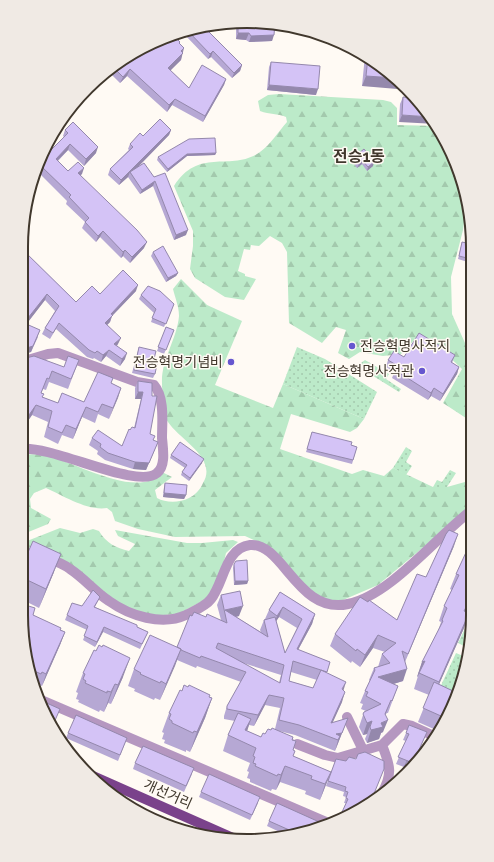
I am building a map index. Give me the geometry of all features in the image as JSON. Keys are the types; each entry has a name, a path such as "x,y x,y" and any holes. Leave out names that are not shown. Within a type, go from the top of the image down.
{"main road":[{"name":"개선거리","path":"104,781 220,832"}],"street":[{"path":"28,360 48,354 58,353 137,382 154,385 158,389 161,401 162,468 157,474 147,478 130,476 49,451 28,450"},
{"path":"28,554 47,559 68,568 108,601 122,610 151,619 171,620 192,612 210,600 220,586 231,558 241,548 251,545 262,547 277,559 314,598 327,605 339,606 359,602 377,594 453,524 466,514"},
{"path":"46,702 322,820"},
{"path":"347,717 363,750"},
{"path":"297,744 332,758 338,758 363,750 373,750 382,746 403,724 431,734"},
{"path":"382,746 388,760 390,774 386,784"}],"green space":[{"path":"279,94 383,100 391,102 397,108 397,125 430,126 437,138 449,163 459,190 464,220 451,277 452,314 466,343 466,418 443,403 462,369 443,351 418,336 401,354 383,356 360,352 349,359 338,353 346,330 336,327 322,343 289,323 287,252 282,243 270,236 259,246 251,245 250,250 244,249 238,271 245,274 245,276 256,279 244,300 225,297 195,278 190,269 193,231 174,186 184,174 194,167 205,163 238,161 249,158 264,149 287,122 286,117 260,111 258,101 268,95"},
{"path":"181,279 207,305 242,321 215,385 273,408 283,384 364,419 357,428 350,432 291,414 280,449 352,474 363,470 384,476 393,468 433,487 447,487 466,482 466,512 378,585 336,603 315,595 265,545 245,536 175,537 138,529 115,521 112,512 107,508 84,505 46,488 34,493 30,499 31,508 51,519 48,524 28,532 28,454 47,456 107,477 138,483 152,480 162,472 172,477 155,490 157,498 168,502 177,502 189,498 197,492 203,483 206,474 206,465 202,457 174,429 168,422 165,415 162,374 178,325 179,316 178,305 173,289"},
{"path":"297,347 325,359 377,392 364,419 283,384"},
{"path":"365,360 389,374 386,379 401,389 399,392 357,366"},
{"path":"406,447 412,451 406,462 412,466 406,475 393,468"},
{"path":"450,470 456,473 447,487 433,487 437,480 442,482"},
{"path":"60,528 80,533 93,529 99,531 105,539 112,544 129,551 135,544 118,536 115,530 187,543 233,540 238,542 226,553 222,570 208,598 178,614 152,616 125,607 42,554 28,549 28,541"},
{"path":"466,626 464,646 458,643"},
{"path":"456,653 462,656 459,672 449,700 437,694"}],"building":[{"path":"238,28 274,30 274,35 251,36 249,33 238,33"},
{"path":"208,31 242,65 234,73 213,51 210,54 191,35"},
{"path":"178,40 184,48 181,51 183,53 168,68 189,88 202,65 226,79 205,116 175,99 169,105 130,69 123,77 117,71 125,65 150,51"},
{"path":"271,62 320,66 318,89 269,85"},
{"path":"367,64 385,77 366,76"},
{"path":"403,97 407,97 423,116 402,115"},
{"path":"160,119 171,130 121,180 110,169 133,147 130,144 140,133 143,136"},
{"path":"73,122 98,147 86,159 70,144 56,159 68,171 78,162 84,168 78,173 137,230 147,242 132,257 125,250 123,252 103,231 98,236 85,222 89,218 69,197 71,195 43,168 51,150 68,133 65,130"},
{"path":"215,138 216,153 187,154 168,169 158,157 189,139"},
{"path":"364,149 374,162 368,167 363,161 359,164 353,158"},
{"path":"144,163 154,177 165,173 188,230 176,235 155,181 142,190 130,172"},
{"path":"462,242 466,243 466,258 459,256"},
{"path":"163,246 178,273 168,278 153,252"},
{"path":"28,255 76,302 92,286 100,294 123,270 138,285 111,314 113,315 105,323 121,338 114,344 127,353 122,359 109,350 103,355 97,351 95,353 89,350 59,323 53,333 45,328 59,306 47,294 28,318"},
{"path":"148,286 160,291 174,304 166,324 152,318 156,309 141,295"},
{"path":"28,325 40,330 33,346 28,348"},
{"path":"166,327 174,330 166,350 158,347"},
{"name":"전승혁명사적관","path":"419,333 455,355 451,362 459,367 443,394 434,388 431,393 395,370 398,366 388,360 394,351 404,357"},
{"path":"139,347 156,351 153,363 157,364 155,374 134,370"},
{"path":"34,356 64,367 68,356 79,360 71,379 52,371 49,379 47,378 41,393 44,394 42,397 58,403 62,393 84,402 98,372 113,378 111,383 121,388 113,408 102,404 98,412 86,407 76,429 66,425 62,433 48,427 52,411 36,405 28,416 28,358"},
{"path":"138,381 152,383 152,396 157,396 150,434 155,436 153,440 158,442 149,463 135,462 108,453 100,447 101,444 92,438 98,430 122,446 129,429 130,430 132,427 135,428 143,392 138,392"},
{"path":"312,432 352,442 351,445 357,447 353,460 307,449"},
{"path":"180,442 204,459 190,478 182,472 187,465 171,455"},
{"path":"165,483 187,485 186,495 164,493"},
{"path":"449,530 458,534 408,654 402,651 407,669 378,677 398,686 385,714 388,720 381,723 383,727 371,730 370,727 372,721 367,723 363,714 364,712 381,704 366,696 368,692 365,691 375,670 374,668 390,663 382,654 396,643 378,635 365,655 357,649 356,651 335,634 360,597 368,602 369,600 397,620 417,574 426,577"},
{"path":"33,541 61,554 46,589 28,580 28,552"},
{"path":"466,552 466,607 464,611 466,612 466,620 439,682 419,673 425,661 422,662 443,621 442,620 447,608 444,606 459,575 456,574"},
{"path":"247,560 248,581 235,581 234,564 236,561"},
{"path":"93,590 100,597 94,607 137,625 137,627 148,632 142,644 104,627 97,642 84,636 88,626 67,615 72,603 82,606"},
{"path":"240,591 243,606 225,610 268,637 264,620 275,617 285,653 302,619 283,607 277,616 269,610 280,592 315,614 297,649 330,662 327,672 321,670 346,682 342,689 345,692 331,723 348,718 342,733 336,734 340,736 338,740 299,725 279,720 284,698 269,695 258,715 227,709 227,706 246,672 201,656 200,658 177,647 190,615 192,616 194,612 206,617 207,614 227,623 221,595","holes":["218,643 284,665 280,683 216,648","293,661 321,670 313,688 289,681"]},
{"path":"28,606 35,608 33,615 61,628 60,630 65,632 46,674 42,672 41,674 35,671 32,658 28,629"},
{"path":"150,635 181,649 166,684 161,681 160,683 140,674 141,673 134,669"},
{"path":"99,645 102,647 103,645 130,658 118,685 115,684 111,692 107,691 107,693 85,683 86,681 83,679 85,674 83,673 94,650 96,651"},
{"path":"434,682 452,691 441,716 423,708"},
{"path":"184,685 188,687 189,685 210,695 209,697 212,698 197,732 194,731 193,733 172,723 169,719 171,714 169,713"},
{"path":"47,703 60,709 55,720"},
{"path":"238,713 251,719 245,730 261,737 263,733 265,734 268,729 271,730 272,728 293,737 292,740 296,741 293,756 331,772 325,784 311,779 312,776 285,766 281,775 278,774 277,776 255,766 256,764 253,763 255,757 253,756 256,748 228,735"},
{"path":"76,715 127,738 120,755 68,733"},
{"path":"409,725 427,732 418,751 410,762 398,757 409,734 406,733"},
{"path":"143,746 194,768 186,786 135,763"},
{"path":"365,752 384,761 384,769 374,793 342,812 348,799 346,798 348,792 345,791 346,787 328,781 336,759 346,761 349,757 356,759 358,754"},
{"path":"209,774 260,797 252,815 201,792"},
{"path":"277,803 318,822 289,830 269,821"}],"place":[{"name":"전승혁명사적지","path":"352,346"},
{"name":"전승혁명기념비","path":"231,362"},
{"name":"전승혁명사적관","path":"422,371"}],"district":[{"name":"전승1동","path":"359,156"}]}
